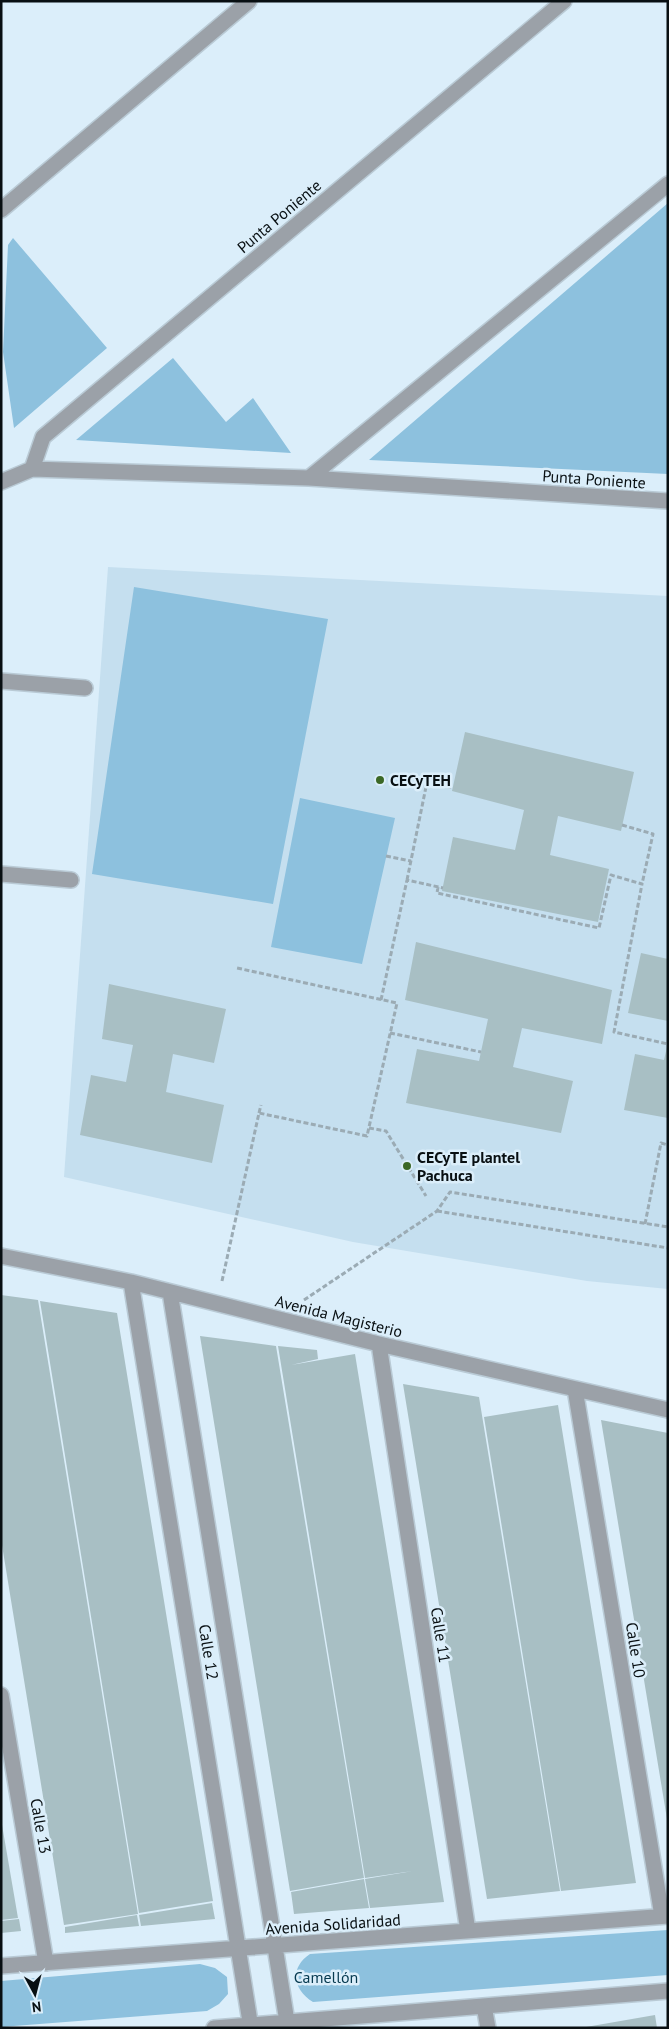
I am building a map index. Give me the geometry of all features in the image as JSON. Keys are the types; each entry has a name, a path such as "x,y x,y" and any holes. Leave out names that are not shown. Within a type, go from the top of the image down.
{"street":[{"path":"1,210 248,1"},
{"name":"Punta Poniente","path":"32,469 43,437 564,1"},
{"path":"309,478 668,184"},
{"name":"Punta Poniente","path":"1,482 32,469 309,478 668,501"},
{"path":"1,681 85,688"},
{"path":"1,874 71,880"},
{"name":"Avenida Magisterio","path":"1,1256 131,1282 379,1344 668,1410"},
{"name":"Calle 12","path":"131,1282 251,2026"},
{"name":"Calle 12","path":"170,1292 276,1946 287,2025"},
{"name":"Calle 11","path":"379,1344 468,1931"},
{"name":"Calle 10","path":"575,1389 665,1916"},
{"name":"Calle 13","path":"1,1695 46,1963"},
{"name":"Avenida Solidaridad","path":"1,1966 665,1916"},
{"path":"214,2028 287,2025 668,1991"},
{"path":"484,2006 488,2028"}],"path":[{"path":"381,1000 428,782 453,788"},
{"path":"622,825 653,834 614,1032 668,1044"},
{"path":"386,856 411,861"},
{"path":"438,887 437,893 599,928 611,875 642,884"},
{"path":"407,880 443,888"},
{"path":"237,968 397,1003 367,1136 259,1113"},
{"path":"390,1033 481,1052"},
{"path":"217,1303 261,1104"},
{"path":"369,1128 386,1131 426,1196"},
{"path":"645,1224 661,1143 668,1145"},
{"path":"277,1318 437,1211 450,1192 668,1227"},
{"path":"437,1211 668,1248"}],"shaded area":[{"name":"CECyTEH","path":"108,567 668,596 668,1289 587,1281 353,1242 64,1177"}],"green space":[{"path":"668,203 668,474 369,460"},
{"path":"13,238 107,348 14,428 3,352 8,245"},
{"path":"173,358 226,422 253,398 291,453 76,440"},
{"path":"134,587 328,619 273,904 92,874"},
{"path":"300,798 395,818 362,964 271,947"},
{"name":"Camellón","path":"668,1930 668,1975 313,2002 301,1991 296,1979 296,1972 299,1966 310,1954"},
{"path":"200,1964 215,1968 227,1977 228,1994 219,2004 207,2011 1,2027 1,1981"}],"building":[{"path":"465,732 634,772 621,831 558,816 550,855 609,869 598,922 442,891 453,837 515,850 524,810 452,791"},
{"path":"416,942 612,990 602,1044 522,1028 513,1067 573,1081 561,1133 406,1103 417,1049 479,1061 488,1019 405,1000"},
{"path":"641,953 668,959 668,1021 628,1013"},
{"path":"109,984 226,1009 214,1063 173,1054 166,1092 224,1105 212,1163 80,1135 91,1075 126,1082 133,1045 102,1039"},
{"path":"667,1047 668,1118 624,1110 635,1054 664,1060"},
{"path":"1,1295 38,1300 138,1914 64,1925 1,1539"},
{"path":"40,1301 117,1313 213,1901 139,1913"},
{"path":"200,1336 276,1346 364,1878 290,1891"},
{"path":"278,1346 317,1350 318,1359 291,1365 355,1354 444,1902 370,1908 365,1879 413,1871 365,1878"},
{"path":"403,1384 479,1397 560,1891 487,1899"},
{"path":"558,1405 636,1883 561,1891 484,1417"},
{"path":"601,1420 668,1433 668,1819 667,1819"},
{"path":"1,1819 18,1918 1,1920"},
{"path":"364,1879 369,1908 294,1914 291,1892"},
{"path":"212,1903 215,1919 141,1926 139,1915"},
{"path":"137,1915 139,1926 65,1933 65,1927"},
{"path":"19,1919 21,1931 1,1933 1,1921"},
{"path":"655,2015 657,2028 586,2028 586,2027"}],"place":[{"name":"CECyTEH","path":"380,780"},
{"name":"CECyTE plantel Pachuca","path":"407,1166"}]}
